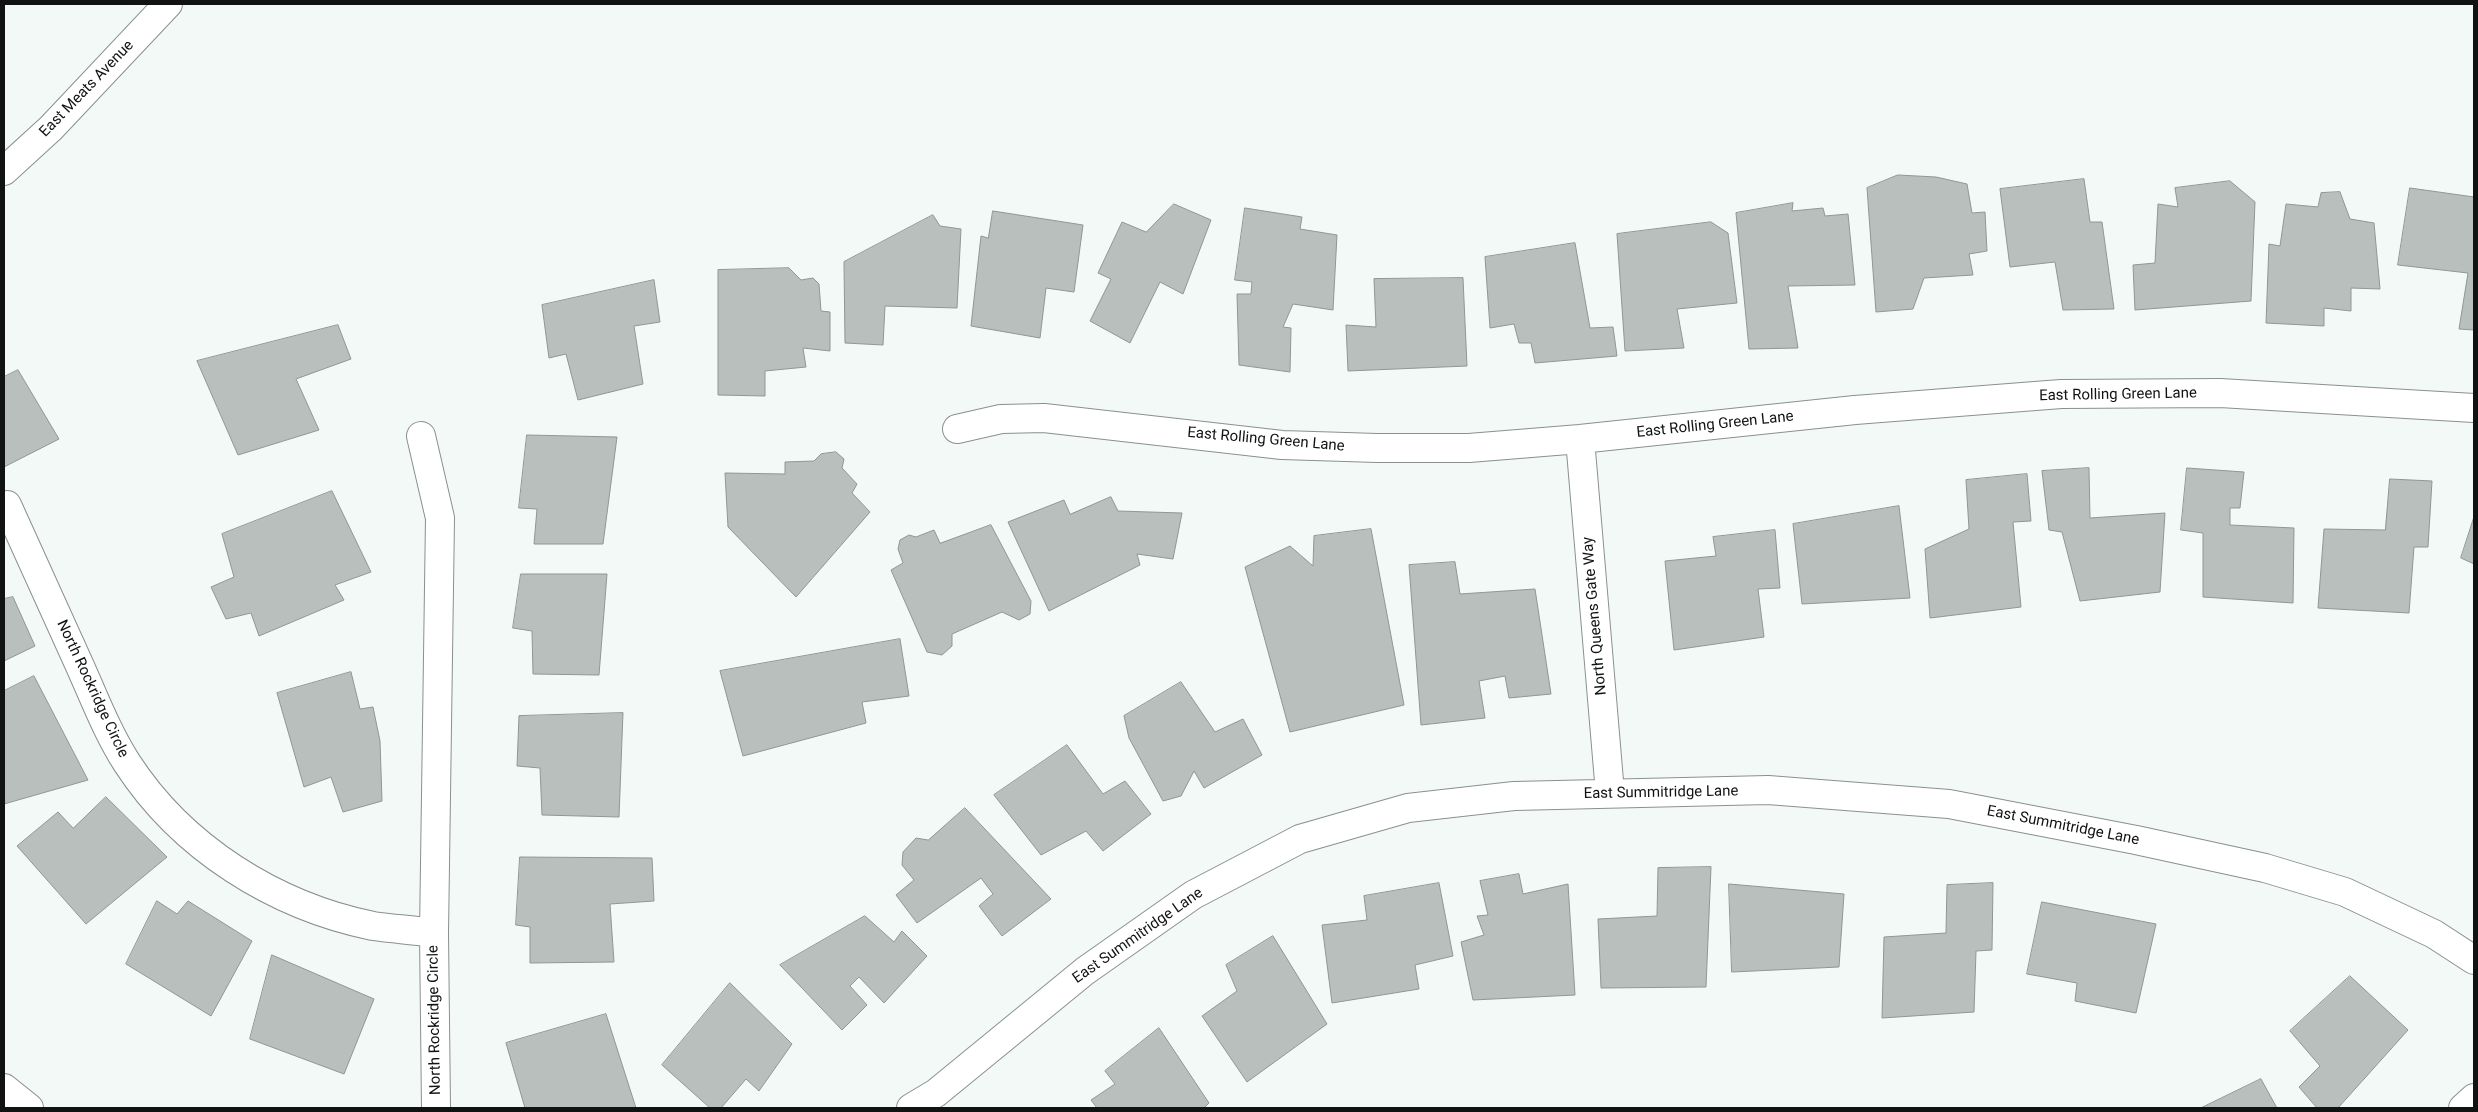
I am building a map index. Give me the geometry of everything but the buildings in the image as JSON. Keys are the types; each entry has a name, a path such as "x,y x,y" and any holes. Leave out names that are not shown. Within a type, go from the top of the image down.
{"street":[{"name":"East Meats Avenue","path":"4,171 51,128 168,4"},
{"name":"East Rolling Green Lane","path":"957,429 1001,419 1044,418 1282,445 1469,448 1580,439 1855,410 2061,394 2220,393 2474,408"},
{"name":"North Rockridge Circle","path":"421,436 440,518 434,933 436,1108"},
{"name":"North Queens Gate Way","path":"1580,439 1610,794"},
{"name":"North Rockridge Circle","path":"4,507 7,505 104,720 126,763 154,799 181,827 212,854 243,875 284,898 328,914 374,926 434,933"},
{"name":"East Summitridge Lane","path":"911,1108 936,1093 1085,970 1193,895 1300,839 1408,808 1514,796 1768,790 1949,804 2127,838 2265,868 2345,892 2434,934 2474,960"},
{"path":"4,1088 29,1108"},
{"path":"2463,1108 2474,1098"}]}
